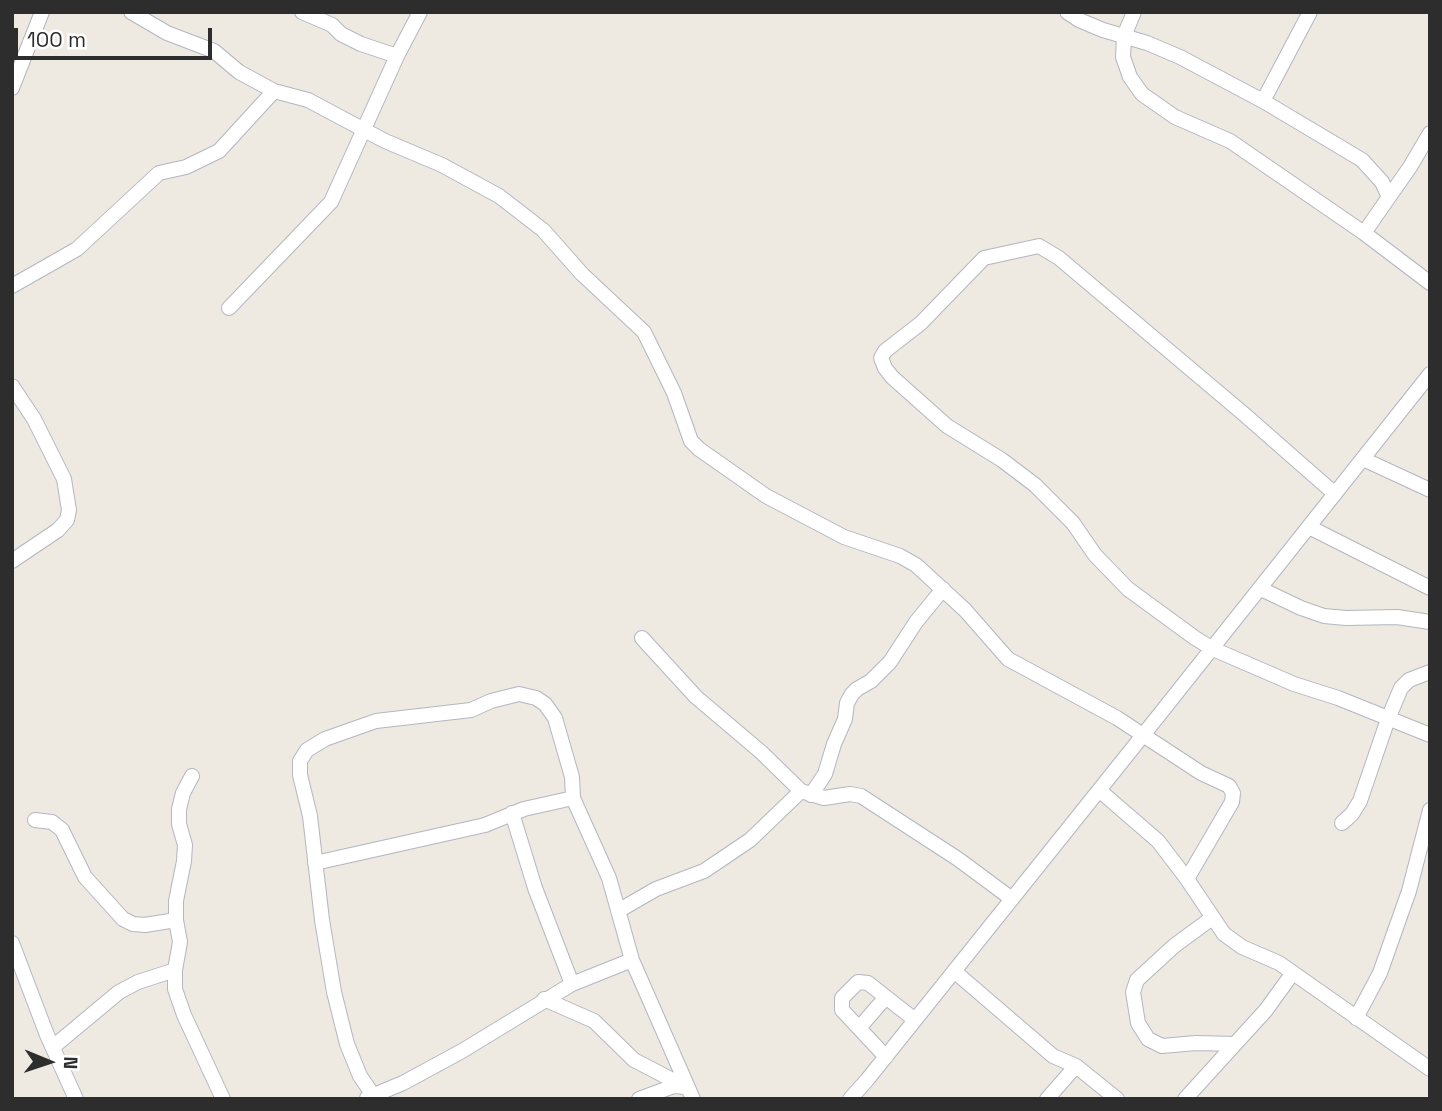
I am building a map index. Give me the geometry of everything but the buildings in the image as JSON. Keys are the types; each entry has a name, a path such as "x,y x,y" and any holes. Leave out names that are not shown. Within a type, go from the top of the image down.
{"street":[{"path":"12,88 42,12"},
{"path":"131,12 167,33 214,51 248,78 274,91 308,100 385,141 442,164 485,186 543,230 582,274 644,332 674,393 691,441 699,449 766,496 844,537 900,556 916,565 965,610 1008,659 1144,734 1201,773 1229,786 1233,793 1232,802 1187,879"},
{"path":"302,12 332,25 341,34 361,44 397,56"},
{"path":"229,308 331,202 397,56 420,12"},
{"path":"1067,12 1079,20 1180,57 1263,102 1362,160 1382,182 1389,197"},
{"path":"1134,12 1124,36 1123,57 1130,77 1142,94 1175,117 1230,141 1364,233 1430,284"},
{"path":"1263,102 1310,12"},
{"path":"12,286 77,250 159,173 186,167 219,151 274,91"},
{"path":"1364,233 1430,133"},
{"path":"1335,494 1059,258 1039,246 984,258 921,323 885,351 881,358 892,377 947,426 1002,460 1035,485 1073,523 1095,555 1128,589 1213,649 1294,684 1338,698 1430,735"},
{"path":"850,1099 1261,589 1430,374"},
{"path":"12,386 34,419 64,479 69,510 67,520 58,530 12,561"},
{"path":"1363,459 1430,490"},
{"path":"1309,527 1430,588"},
{"path":"618,911 656,889 704,871 750,840 806,793 825,774 852,694 871,681 890,662 916,622 943,589"},
{"path":"1261,589 1324,616 1397,617 1430,622"},
{"path":"642,638 712,713 806,793 824,798 850,794 861,796 958,859 1012,899"},
{"path":"1342,823 1360,801 1401,688 1409,680 1430,673"},
{"path":"632,960 572,984 463,1051 370,1097 347,1044 334,992 300,761 307,750 325,739 376,721 471,710 491,701 519,694 536,698 545,704 555,718 572,777 573,798 610,878 632,960 690,1093"},
{"path":"192,776 179,809 179,824 185,845 176,901 180,942 175,970 177,998 217,1097"},
{"path":"1099,790 1158,841 1224,934 1242,947 1279,962 1292,974 1430,1069"},
{"path":"315,863 485,825 512,813 573,798"},
{"path":"1356,1018 1380,973 1409,891 1430,810"},
{"path":"512,813 535,888 572,984"},
{"path":"35,820 52,822 62,830 85,877 123,919 133,924 145,925 176,920"},
{"path":"1212,918 1174,946 1137,980 1133,992 1134,1005 1138,1023 1148,1039 1154,1043 1162,1046 1235,1044"},
{"path":"12,943 76,1099"},
{"path":"53,1047 119,992 138,982 175,970"},
{"path":"954,971 1053,1056 1076,1066 1117,1099"},
{"path":"1185,1099 1266,1010 1292,974"},
{"path":"886,1057 842,1010 842,999 858,982 863,982 915,1020"},
{"path":"859,1028 886,998"},
{"path":"544,999 594,1021 634,1060 690,1093"},
{"path":"1047,1099 1076,1066"},
{"path":"639,1099 674,1086 690,1093"}]}
